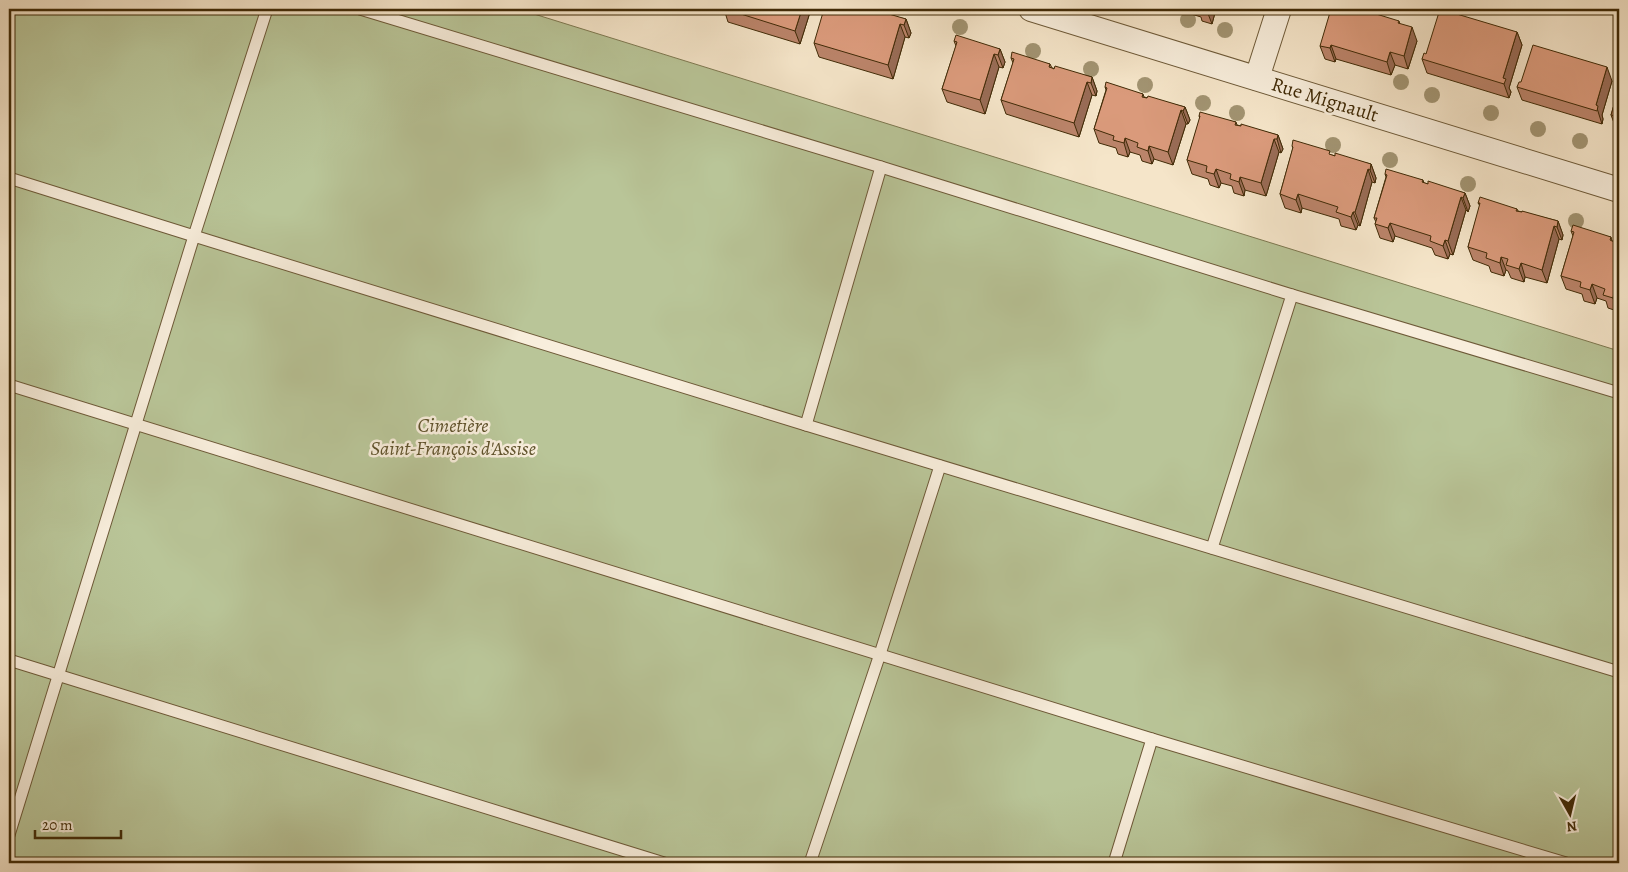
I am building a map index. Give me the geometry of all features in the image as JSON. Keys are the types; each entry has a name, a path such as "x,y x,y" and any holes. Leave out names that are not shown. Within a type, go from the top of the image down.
{"street":[{"name":"Rue Mignault","path":"1031,9 1619,190"},
{"path":"1257,78 1279,9"}],"lane":[{"path":"9,835 135,424 267,9"},
{"path":"360,9 881,167 1292,295 1619,393"},
{"path":"806,425 881,167"},
{"path":"9,178 806,425 1619,672"},
{"path":"1212,548 1292,295"},
{"path":"9,385 1152,739 1566,863"},
{"path":"810,863 940,466"},
{"path":"9,660 664,863"},
{"path":"1114,863 1152,739"}],"green space":[{"name":"Cimetière Saint-François d'Assise","path":"9,9 518,9 1619,351 1619,863 9,863"}],"building":[{"path":"725,9 802,9 795,31"},
{"path":"824,9 863,9 867,11 872,9 906,19 904,25 900,24 888,65 814,43"},
{"path":"1331,9 1360,9 1412,27 1404,56 1390,52 1387,62 1331,45 1330,48 1320,46"},
{"path":"1440,9 1517,32 1503,78 1506,79 1504,84 1422,59 1424,53 1426,54"},
{"path":"956,35 1000,49 998,55 994,54 980,100 942,89 957,42 954,41"},
{"path":"1533,45 1607,67 1596,105 1598,106 1597,111 1517,87 1519,82 1521,82"},
{"path":"1012,52 1050,64 1049,67 1054,69 1055,66 1092,77 1091,83 1087,82 1074,123 1001,100 1014,59 1011,58"},
{"path":"1106,82 1143,94 1142,97 1147,98 1148,96 1185,107 1183,111 1181,110 1168,152 1149,146 1148,151 1137,147 1138,143 1125,138 1124,143 1113,140 1114,136 1094,129 1107,88 1105,87"},
{"path":"1619,88 1619,117 1611,115"},
{"path":"1200,112 1236,122 1235,125 1241,126 1241,124 1278,135 1277,139 1274,139 1261,183 1240,177 1239,182 1230,179 1231,174 1216,169 1214,174 1206,172 1207,166 1187,160"},
{"path":"1293,140 1330,151 1329,154 1335,156 1335,153 1371,164 1355,212 1353,212 1351,217 1336,212 1338,207 1298,194 1296,200 1280,194 1293,147"},
{"path":"1386,169 1423,180 1422,182 1428,184 1428,181 1465,193 1463,198 1461,197 1448,241 1445,240 1443,246 1430,241 1431,236 1390,223 1388,228 1375,224 1377,218 1374,218 1387,175 1385,174"},
{"path":"1480,197 1517,209 1516,211 1558,221 1557,227 1554,226 1542,270 1521,263 1519,269 1506,265 1508,259 1501,257 1500,263 1486,258 1487,253 1468,247"},
{"path":"1573,225 1611,237 1610,240 1615,242 1616,238 1619,239 1619,293 1614,292 1613,298 1603,295 1605,289 1592,284 1590,290 1580,287 1581,282 1561,276 1574,232 1571,231"}]}
